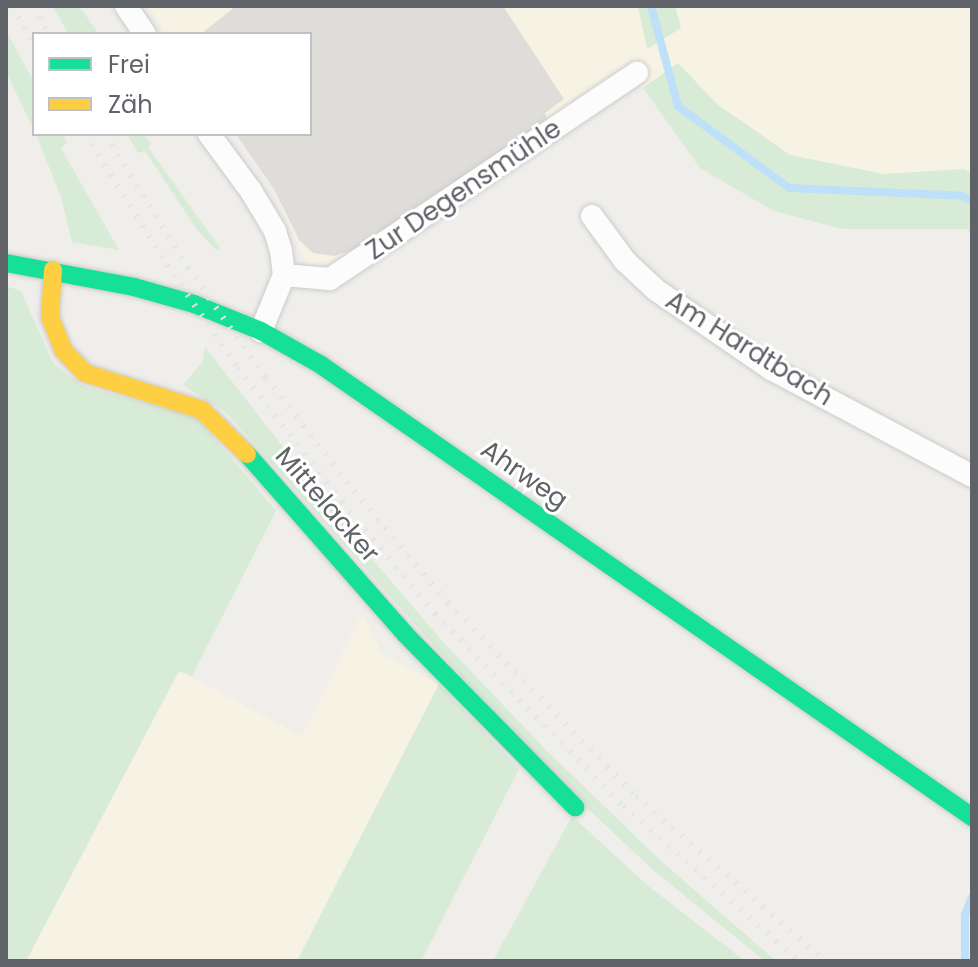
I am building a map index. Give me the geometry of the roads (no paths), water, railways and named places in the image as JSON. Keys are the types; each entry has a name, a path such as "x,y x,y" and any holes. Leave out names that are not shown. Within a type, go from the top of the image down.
{"street":[{"path":"126,6 144,32"},
{"name":"Zur Degensmühle","path":"284,275 330,279 637,73"},
{"path":"210,136 275,231 284,275 261,331"},
{"name":"Am Hardtbach","path":"592,216 625,261 656,290 771,369 972,476"},
{"name":"Ahrweg","path":"6,263 53,270 164,296 261,331 321,365 972,817"},
{"name":"Mittelacker","path":"53,270 50,317 63,350 85,373 202,410 245,451 405,634 575,807"}],"waterway":[{"path":"651,6 678,106 789,188 962,196 972,201"},
{"path":"965,961 965,915 972,897"}],"railway":[{"path":"13,6 32,42"},
{"path":"33,6 47,32"},
{"path":"86,136 167,265 238,368 342,502 435,614 623,806 798,961"},
{"path":"106,136 188,268 266,378 354,491 448,603 636,796 825,961"}]}
